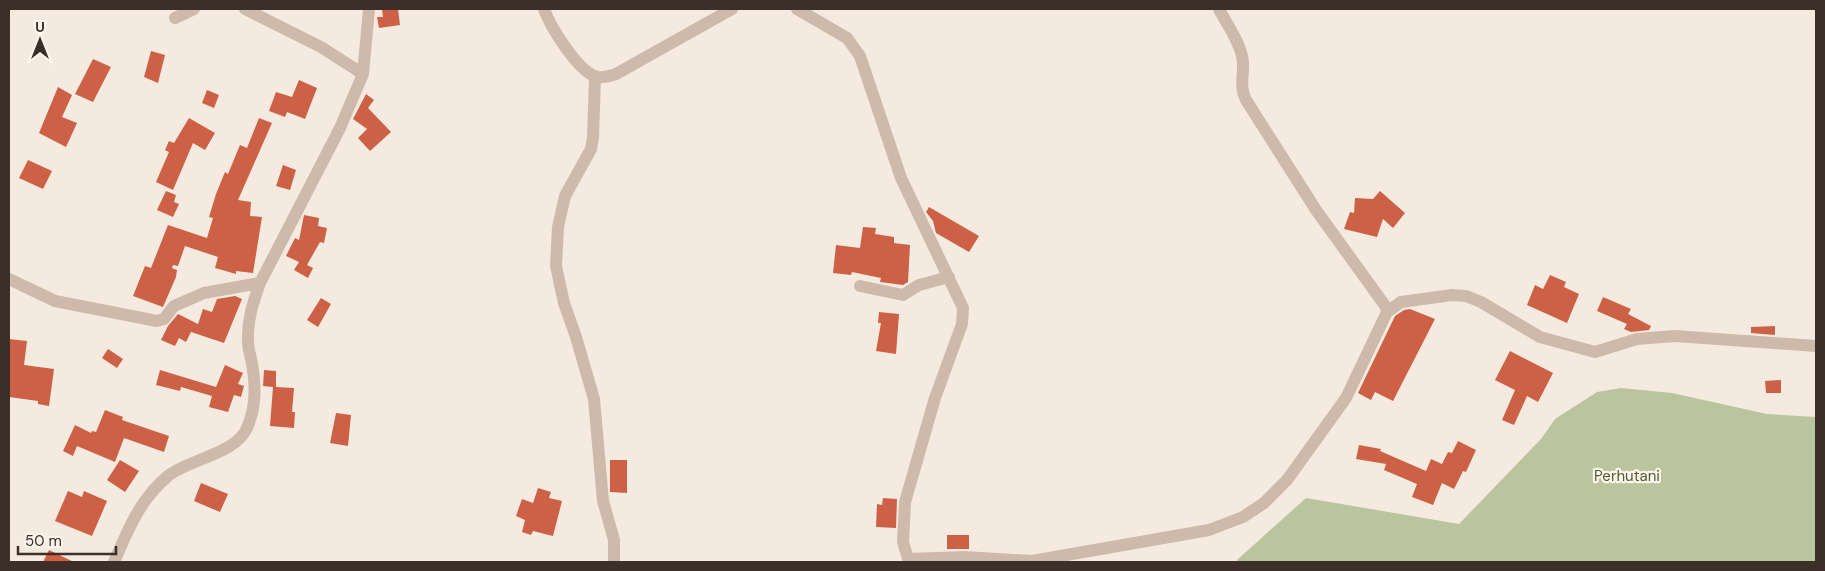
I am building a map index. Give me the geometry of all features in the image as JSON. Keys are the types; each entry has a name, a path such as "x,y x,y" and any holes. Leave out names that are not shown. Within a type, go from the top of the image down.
{"street":[{"path":"175,18 194,9"},
{"path":"245,9 320,47 363,74"},
{"path":"114,562 128,528 153,490 187,464 205,458 240,438 247,428 253,408 255,386 248,344 248,324 251,308 260,283 340,128 363,74 368,9"},
{"path":"544,9 563,46 595,76 616,74 732,9"},
{"path":"797,9 847,38 860,56 901,178 963,308 964,316 936,398 905,502 904,542 909,561 964,557 1032,561 1208,530 1242,517 1264,503 1287,480 1346,398 1387,312 1401,302 1452,295 1466,296 1481,302 1540,337 1595,352 1637,339 1676,336 1816,346"},
{"path":"1218,9 1240,51 1243,62 1241,86 1246,100 1316,210 1384,302 1387,312"},
{"path":"595,76 591,149 565,196 558,227 556,266 564,303 594,399 603,501 614,540 614,562"},
{"path":"860,286 903,296 919,285 949,277"},
{"path":"9,279 55,301 158,321 164,320 174,306 204,293 260,283"}],"green space":[{"name":"Perhutani","path":"1621,388 1672,393 1767,414 1816,417 1816,562 1238,562 1237,560 1306,498 1459,524 1541,439 1555,419 1597,392"}],"building":[{"path":"382,9 398,9 400,25 379,28 377,17 383,17"},
{"path":"151,51 165,55 158,83 144,77"},
{"path":"93,59 111,67 93,102 75,94"},
{"path":"299,80 317,88 305,119 287,112 285,117 269,111 276,92 292,97"},
{"path":"58,87 72,95 62,117 77,123 66,147 39,133"},
{"path":"207,90 219,95 214,108 202,103"},
{"path":"366,94 374,100 368,108 391,132 370,151 358,138 367,129 353,119"},
{"path":"189,118 215,133 205,150 193,143 173,190 156,182 169,152 165,150 169,141 174,143"},
{"path":"259,118 272,123 238,200 251,202 250,216 262,217 253,273 236,271 236,274 215,268 218,257 185,246 178,266 173,265 172,268 177,270 176,277 163,307 133,296 145,266 151,268 168,225 207,238 213,218 209,217 225,172 228,174 240,145 247,148"},
{"path":"28,160 52,171 43,189 19,178"},
{"path":"283,165 296,170 290,190 276,186"},
{"path":"166,191 176,195 174,202 179,204 173,217 157,210"},
{"path":"1380,191 1405,213 1393,228 1383,219 1377,237 1344,229 1350,212 1354,213 1355,198 1373,199"},
{"path":"929,207 979,236 969,252 936,233 933,221 926,212"},
{"path":"304,215 319,218 318,226 327,228 324,243 320,242 307,265 313,268 308,278 294,270 299,262 286,256 295,238 299,240"},
{"path":"863,227 876,228 875,234 894,237 894,243 910,245 908,282 903,285 880,282 881,278 852,272 851,275 833,273 836,245 860,248"},
{"path":"1550,275 1566,282 1564,287 1579,294 1567,323 1527,305 1535,285 1543,289"},
{"path":"235,296 242,299 224,343 191,332 186,342 179,338 175,346 161,340 168,326 178,314 198,324 203,309 212,312 217,299"},
{"path":"1603,297 1631,309 1628,314 1651,326 1649,330 1631,332 1624,329 1627,324 1597,311"},
{"path":"321,298 331,304 318,327 307,320"},
{"path":"1410,309 1435,319 1393,401 1375,392 1371,400 1358,393 1395,316 1404,310"},
{"path":"879,312 899,314 896,354 876,351 881,323 878,323"},
{"path":"1775,326 1775,335 1751,333 1751,327"},
{"path":"9,339 27,341 24,365 54,369 49,406 38,404 38,401 9,397"},
{"path":"108,349 123,359 117,368 102,358"},
{"path":"1510,351 1553,373 1538,402 1527,396 1514,425 1502,420 1515,390 1495,380"},
{"path":"225,365 243,373 238,384 244,386 241,397 234,395 228,412 209,407 212,396 181,387 180,391 156,385 160,370 216,387"},
{"path":"264,370 276,371 276,387 294,388 292,412 295,412 294,428 270,426 273,387 263,386"},
{"path":"1781,380 1781,393 1766,393 1765,381"},
{"path":"105,410 123,417 122,420 169,436 164,452 124,438 115,462 77,446 73,456 63,451 75,425 91,433 92,431 96,432"},
{"path":"336,413 351,415 348,446 330,443"},
{"path":"1458,441 1476,450 1466,472 1463,471 1454,489 1442,483 1433,505 1412,497 1417,484 1384,470 1386,464 1356,459 1359,445 1381,449 1380,451 1426,471 1431,459 1442,464 1448,452 1452,453"},
{"path":"120,460 139,471 125,492 107,480"},
{"path":"610,460 627,460 627,493 610,492"},
{"path":"201,483 228,494 220,512 194,501"},
{"path":"538,488 551,492 549,498 562,501 553,536 533,531 531,535 522,532 525,520 516,516 522,499 533,503"},
{"path":"68,491 82,497 84,491 107,501 92,536 55,521"},
{"path":"883,498 897,499 896,528 876,527 877,504 882,505"},
{"path":"947,535 969,535 969,549 947,549"},
{"path":"49,550 74,562 43,562"}]}
